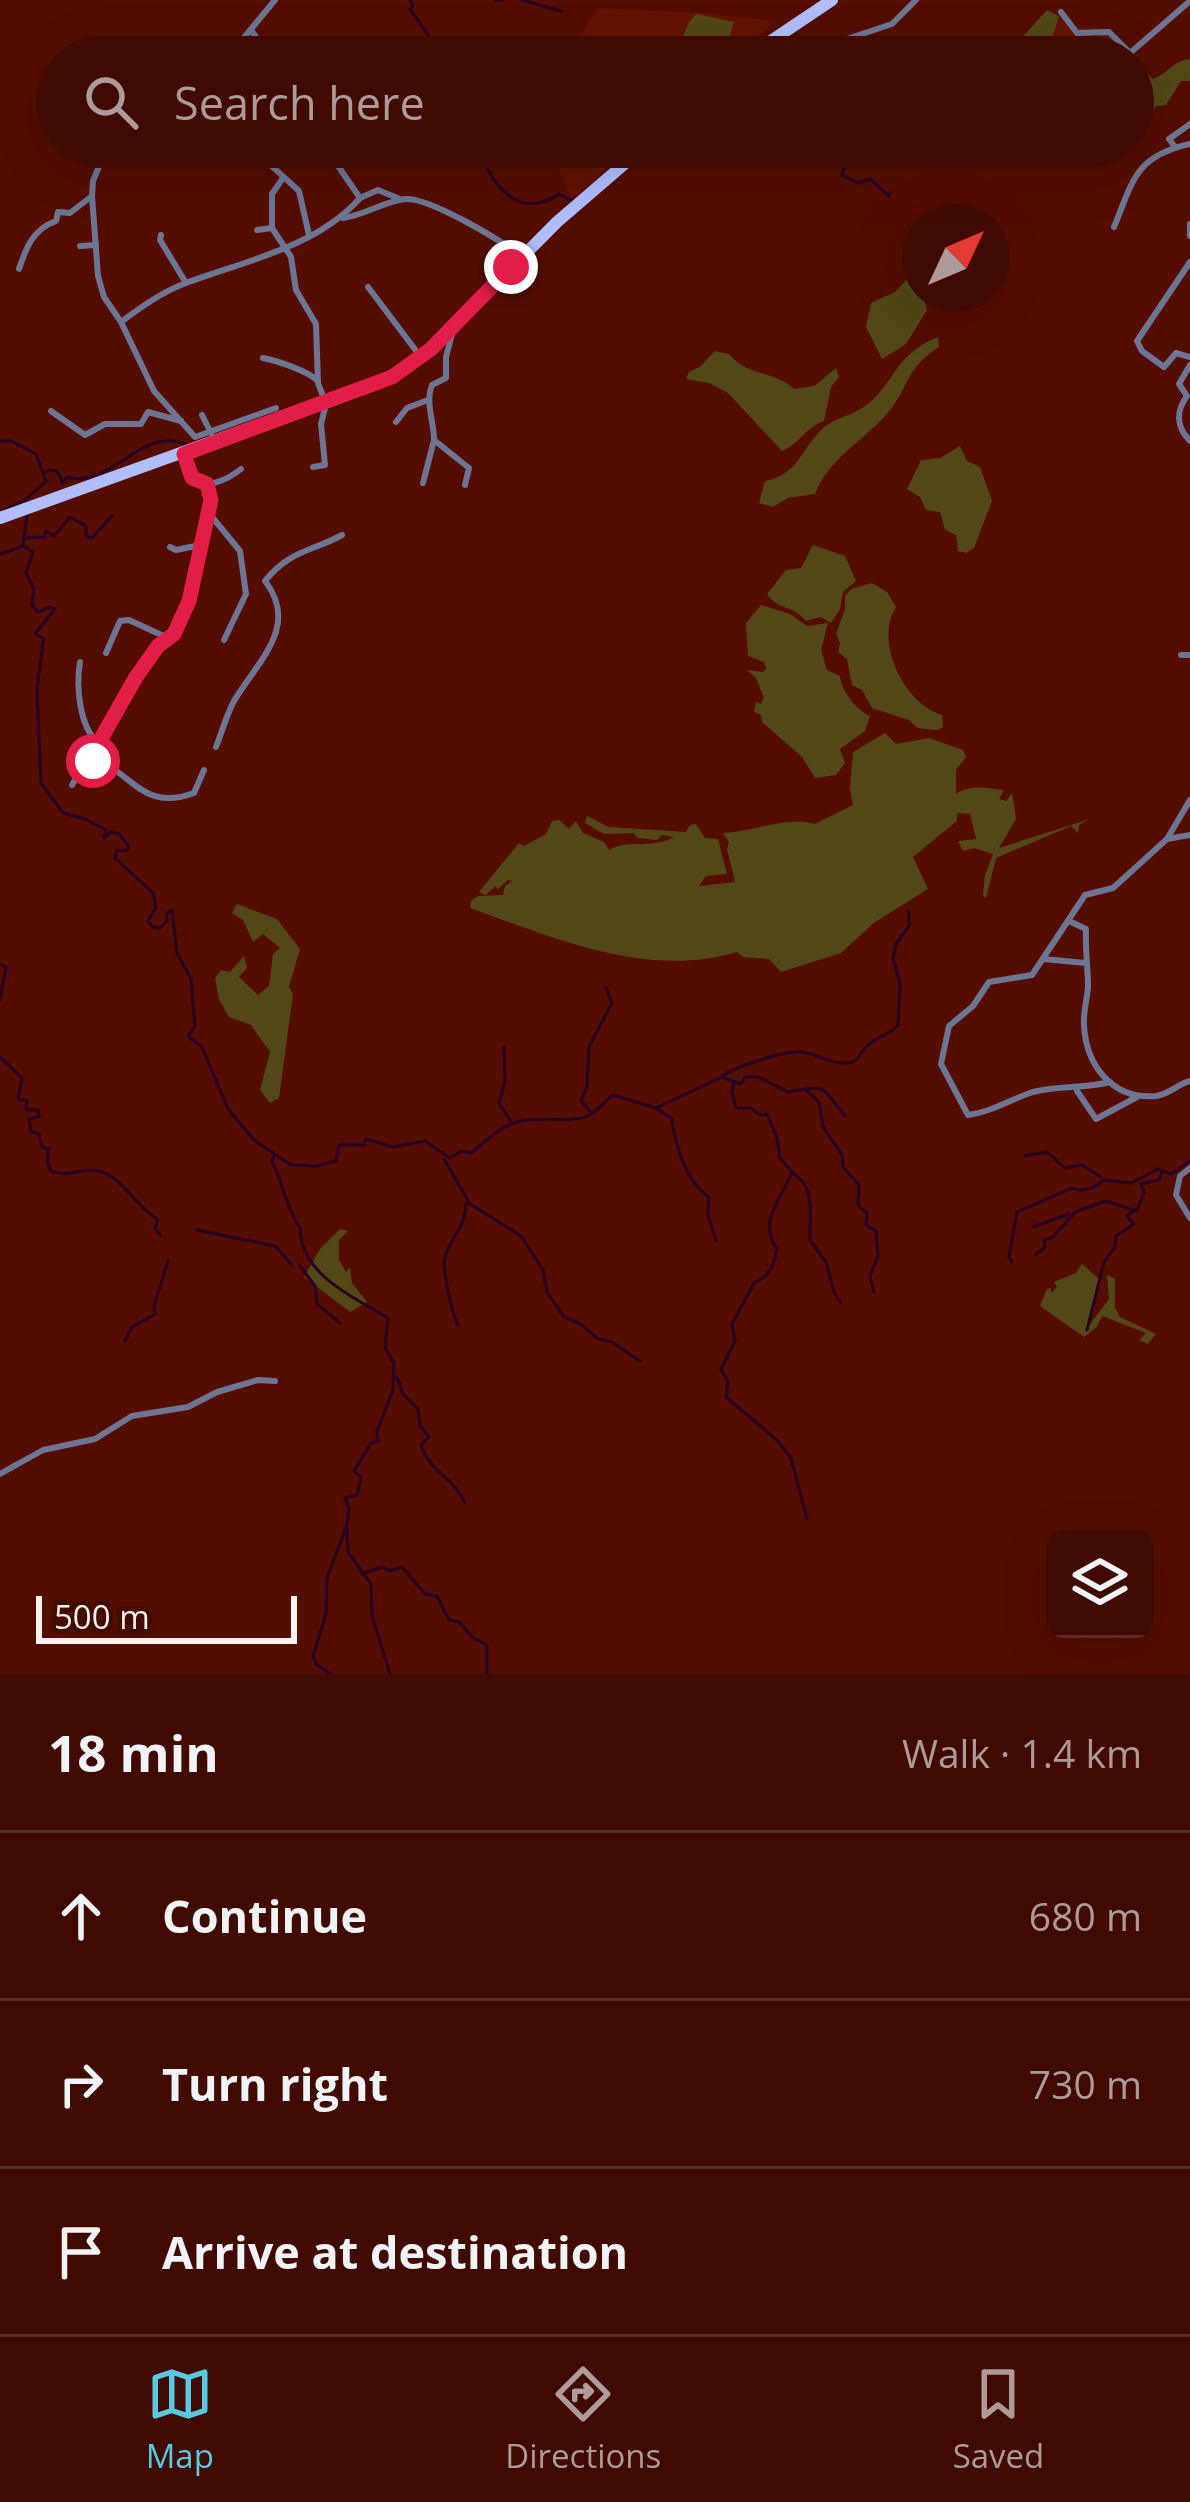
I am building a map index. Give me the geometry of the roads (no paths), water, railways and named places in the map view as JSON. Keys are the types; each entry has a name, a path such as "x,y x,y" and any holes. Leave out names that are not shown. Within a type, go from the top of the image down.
{"main road":[{"path":"776,36 822,2"},
{"path":"0,518 184,454 213,438 372,387 421,358 521,257 621,168"}],"street":[{"path":"246,36 275,0"},
{"path":"856,36 892,24 916,0"},
{"path":"1151,36 1189,5"},
{"path":"1061,12 1077,33 1109,32 1113,36"},
{"path":"251,30 255,36"},
{"path":"1175,147 1169,139 1190,124"},
{"path":"1154,156 1190,144"},
{"path":"98,168 92,196 104,297 154,391 191,436 213,438 276,408"},
{"path":"273,168 298,191 309,237"},
{"path":"339,168 360,198"},
{"path":"1114,227 1143,168"},
{"path":"283,178 272,194 272,228 286,247 300,299 316,324 318,380 326,404 321,424 325,465 313,467"},
{"path":"343,218 360,198 379,190 441,208 504,242 521,257"},
{"path":"19,269 32,238 44,225 56,221 58,212 70,213 92,196"},
{"path":"121,322 186,283 400,199"},
{"path":"1190,224 1190,236"},
{"path":"256,230 272,228"},
{"path":"161,235 186,283"},
{"path":"80,246 95,245"},
{"path":"1190,262 1137,340 1142,351 1165,367 1176,353 1190,361 1179,384 1187,390 1178,417 1190,440"},
{"path":"368,287 421,358"},
{"path":"423,483 434,440 428,400 432,385 446,378 452,327"},
{"path":"263,358 318,380"},
{"path":"396,422 407,408 428,400"},
{"path":"51,411 86,435 105,424 141,424 148,412 181,421"},
{"path":"202,415 213,438"},
{"path":"434,440 469,468 465,485"},
{"path":"184,454 192,478 207,484 221,482 242,469"},
{"path":"72,785 136,677 168,638 189,601 211,500 207,484"},
{"path":"208,512 240,551 246,594 224,640"},
{"path":"216,747 235,701 277,632 278,598 265,581 298,551 318,550 342,535"},
{"path":"170,547 200,544"},
{"path":"106,653 120,621 129,620 168,638"},
{"path":"80,662 76,683 86,728 98,743"},
{"path":"90,758 111,764 141,793 169,800 194,793 204,770"},
{"path":"1110,1082 1077,1091 1066,1087 1039,1091 968,1115 941,1064 949,1026 973,1006 989,982 1029,977 1085,895 1113,888 1167,839 1190,800"},
{"path":"1167,839 1190,836"},
{"path":"1069,921 1086,929 1086,1042 1123,1104"},
{"path":"1042,959 1085,962"},
{"path":"1117,1091 1138,1096 1165,1094 1190,1081"},
{"path":"1077,1091 1096,1119 1138,1096"},
{"path":"1189,1212 1176,1195 1180,1176 1190,1168"},
{"path":"0,1474 43,1450 95,1439 132,1416 188,1407 258,1380 275,1381"}],"waterway":[{"path":"410,0 410,9 429,36"},
{"path":"496,0 503,0"},
{"path":"522,0 561,11"},
{"path":"487,168 499,187 525,203 547,201 559,194 571,201 580,196"},
{"path":"844,168 842,175 858,183 870,179 890,193"},
{"path":"0,441 11,441 36,454 46,481 24,501 2,511"},
{"path":"43,473 57,471 63,483 67,477 83,479 153,443 185,444"},
{"path":"27,514 23,546 33,552 26,573 34,589 32,605 38,612 55,609 35,634 43,638 37,689 41,783 63,813 106,830 104,838 111,832 119,834 129,846 126,851 117,850 115,858 153,893 156,907 148,921 153,927 160,928 172,910 177,953 191,979 195,1026 188,1036 202,1047 228,1109 254,1140 291,1165 336,1161 339,1145 364,1145 366,1139 393,1147 425,1141 450,1158 461,1151 471,1153 516,1122 583,1117 613,1095 656,1108 773,1056 802,1052 834,1062 854,1061 898,1025 900,984 893,958 909,926 909,911"},
{"path":"25,538 44,537 46,531 54,536 70,517 86,526 91,539 112,516"},
{"path":"0,554 21,547"},
{"path":"0,964 6,967 0,1000"},
{"path":"591,1112 581,1101 587,1086 589,1047 612,1003 606,988"},
{"path":"504,1047 505,1081 499,1103 512,1123"},
{"path":"0,1057 22,1078 18,1099 27,1101 26,1110 38,1110 39,1117 29,1119 31,1131 49,1149 51,1171 93,1170 108,1175 158,1220 155,1228 160,1235"},
{"path":"724,1078 741,1084 745,1077 758,1077 788,1092 822,1090 845,1116"},
{"path":"734,1082 736,1108 767,1114 780,1158 792,1172 770,1219 777,1249 773,1265 754,1283 732,1324 735,1341 721,1369 728,1382 726,1397 791,1458 807,1519"},
{"path":"805,1089 819,1102 823,1127 842,1155 843,1167 859,1185 858,1205 867,1213 866,1225 876,1231 878,1256 870,1276 874,1292"},
{"path":"657,1109 671,1118 688,1172 709,1197 708,1215 716,1241"},
{"path":"1025,1156 1047,1152 1065,1168 1082,1165 1101,1177"},
{"path":"274,1156 309,1259 331,1283 388,1318 385,1348 394,1363 393,1390 377,1431 378,1441 371,1443 354,1471 361,1477 357,1495 345,1498 347,1525 327,1578 326,1614 313,1656 331,1674"},
{"path":"444,1159 470,1204 521,1236 564,1317 640,1361"},
{"path":"1012,1262 1017,1212 1072,1188 1088,1189 1103,1180 1131,1183 1158,1169 1171,1174 1190,1161"},
{"path":"1087,1330 1104,1262 1115,1247 1116,1236 1134,1224 1127,1216 1138,1208 1144,1192 1141,1184 1159,1180 1162,1172"},
{"path":"792,1173 805,1186 810,1240 826,1262 841,1303"},
{"path":"1035,1255 1045,1247 1044,1240 1053,1237 1075,1212 1106,1201 1136,1211"},
{"path":"458,1325 444,1264 466,1203"},
{"path":"1033,1227 1069,1214"},
{"path":"197,1230 275,1246 291,1264"},
{"path":"125,1341 132,1327 155,1314 168,1261"},
{"path":"300,1266 315,1286 317,1304 340,1323"},
{"path":"397,1377 429,1437 421,1445 426,1455 465,1503"},
{"path":"347,1527 348,1552 371,1584 372,1616 390,1674"},
{"path":"362,1574 402,1567 425,1594 437,1596 449,1620 459,1622 487,1645 487,1674"}]}
